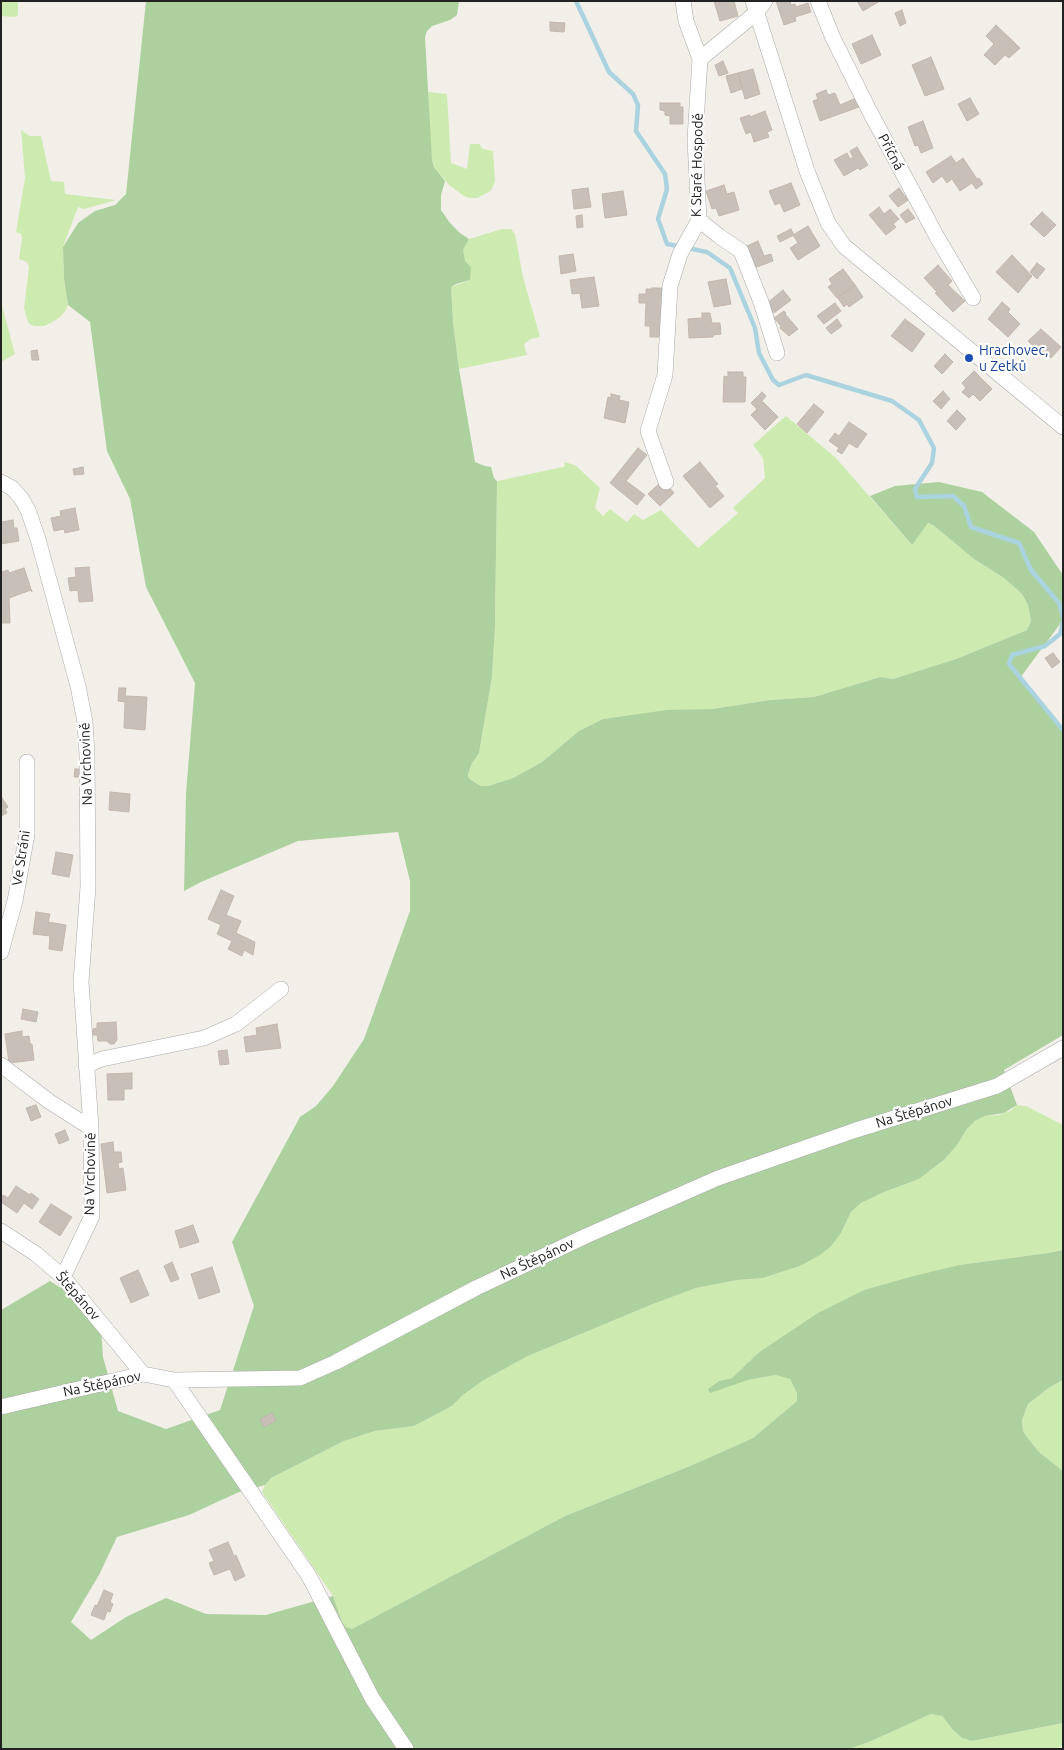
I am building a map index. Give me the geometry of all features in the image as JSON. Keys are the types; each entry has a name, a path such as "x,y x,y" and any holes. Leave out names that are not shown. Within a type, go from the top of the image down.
{"street":[{"path":"683,1 686,21 700,59 758,5 807,171 828,223 844,246 1063,427"},
{"name":"Příčná","path":"818,1 833,38 875,120 937,237 973,298"},
{"name":"K Staré Hospodě","path":"666,482 648,431 665,375 670,286 680,254 699,220 695,139 700,59"},
{"path":"699,220 741,252 761,302 777,353"},
{"name":"Na Vrchovině","path":"1,482 12,488 22,498 28,510 38,539 78,686 85,722 88,888 80,982 91,1128 92,1216 63,1277"},
{"name":"Ve Stráni","path":"1,952 15,900 27,834 27,762"},
{"path":"86,1066 102,1059 204,1038 236,1024 281,989"},
{"name":"Na Štěpánov","path":"1,1407 143,1374 174,1380 300,1378 336,1362 501,1276 718,1178 856,1130 997,1086 1063,1048"},
{"path":"1,1065 50,1102 91,1128"},
{"name":"Štěpánov","path":"1,1231 36,1254 63,1277 143,1374"},
{"path":"174,1380 309,1576 372,1698 406,1749"}],"green space":[{"path":"1,1 18,1 18,15 15,17 1,16"},
{"path":"146,1 459,1 457,15 450,20 432,26 427,31 425,37 432,160 434,167 445,181 441,195 441,210 450,223 469,239 463,250 465,261 471,267 470,280 451,287 459,369 475,462 491,467 494,478 497,481 495,626 492,677 479,753 471,765 468,774 471,780 481,786 488,786 513,778 542,762 579,731 603,719 667,710 712,709 770,700 814,697 880,677 893,679 956,659 1027,630 1031,621 1028,605 1022,594 1004,578 974,559 933,525 928,523 912,545 870,496 895,486 939,482 982,492 1034,532 1063,575 1063,620 1020,678 1063,728 1063,1035 1004,1070 1017,1105 1004,1113 985,1116 975,1121 945,1159 919,1179 861,1203 851,1212 841,1233 831,1246 820,1255 800,1266 763,1278 738,1280 696,1288 653,1304 528,1356 484,1380 463,1395 452,1406 414,1426 375,1431 344,1441 271,1478 265,1485 239,1492 189,1515 117,1537 99,1575 71,1622 91,1640 126,1617 166,1598 206,1614 266,1615 333,1596 342,1622 346,1627 352,1629 565,1516 690,1466 753,1438 797,1401 797,1393 790,1379 776,1375 748,1380 710,1393 708,1389 719,1381 732,1378 758,1353 818,1313 864,1290 910,1277 959,1265 1063,1250 1063,1380 1050,1387 1028,1404 1022,1420 1023,1431 1039,1452 1063,1471 1063,1723 972,1741 962,1738 942,1716 931,1714 849,1749 1,1749 1,1310 50,1281 100,1313 103,1357 118,1411 166,1429 220,1410 254,1306 232,1242 300,1117 316,1106 333,1086 364,1039 410,911 410,881 398,832 298,841 184,891 186,793 195,683 146,587 130,499 107,451 90,322 68,305 64,279 63,247 78,223 95,211 115,205 126,194"},
{"path":"428,92 447,94 451,163 467,169 470,144 479,144 483,149 493,151 495,181 489,192 477,198 464,196 449,185 434,167 430,139"},
{"path":"21,130 30,136 41,136 51,181 64,182 65,194 116,200 84,209 78,207 63,247 64,279 68,305 60,317 44,326 31,325 28,322 24,308 29,267 27,262 19,259 22,239 21,234 16,232 25,178"},
{"path":"502,229 511,229 515,234 523,277 540,337 531,339 524,344 527,355 459,369 451,287 470,280 463,255 463,250 469,239"},
{"path":"1,302 15,354 1,362"},
{"path":"786,416 836,458 911,544 927,523 933,525 974,559 1004,578 1022,594 1028,605 1031,621 1027,630 956,659 893,679 880,677 814,697 770,700 712,709 603,719 579,731 542,762 513,778 488,786 481,786 471,780 468,774 471,765 479,753 492,677 495,626 497,481 563,467 565,466 564,462 575,465 600,488 595,508 603,516 610,509 627,522 634,514 643,520 661,510 698,548 738,513 733,508 765,478 763,458 753,445"},
{"path":"1017,1105 1026,1106 1063,1125 1063,1250 959,1265 864,1290 758,1353 732,1378 719,1381 748,1380 776,1375 790,1378 797,1393 797,1401 753,1438 690,1466 565,1516 352,1629 346,1627 342,1622 333,1596 262,1492 271,1478 344,1441 375,1431 414,1426 452,1406 463,1395 484,1380 528,1356 653,1304 696,1288 738,1280 763,1278 800,1266 841,1233 851,1212 861,1203 919,1179 945,1159 975,1121 985,1116 998,1115 1010,1111"},
{"path":"1063,1380 1063,1471 1039,1452 1023,1431 1022,1420 1028,1404 1050,1387"},
{"path":"931,1714 942,1716 962,1738 972,1741 1063,1723 1063,1745 1057,1749 849,1749"}],"building":[{"path":"714,1 734,1 738,16 720,21"},
{"path":"776,1 790,1 791,5 795,4 796,7 808,3 811,12 795,17 796,21 784,25"},
{"path":"857,1 880,1 863,11"},
{"path":"902,10 906,23 900,26 895,13"},
{"path":"550,22 565,23 564,32 550,31"},
{"path":"996,25 1020,48 1009,58 1005,55 995,65 984,55 994,44 986,36"},
{"path":"872,35 881,55 861,64 852,44"},
{"path":"931,57 944,89 925,96 912,65"},
{"path":"723,61 728,73 719,76 715,65"},
{"path":"753,69 760,94 745,99 738,73"},
{"path":"738,73 742,89 731,93 726,76"},
{"path":"826,90 828,95 835,93 840,105 856,98 859,107 820,121 813,101 818,99 816,94"},
{"path":"970,98 979,114 967,121 958,104"},
{"path":"660,103 680,103 680,107 683,107 683,124 670,124 670,116 665,115 665,111 660,110"},
{"path":"765,111 772,130 767,132 769,137 754,142 751,132 746,134 740,118 750,115 750,117"},
{"path":"923,121 933,148 921,153 918,145 915,146 908,127"},
{"path":"857,147 868,165 844,176 834,160 847,153 850,159 853,157 850,151"},
{"path":"951,156 956,163 963,158 977,179 979,178 983,184 976,189 972,183 960,191 952,179 947,183 942,176 933,183 926,172"},
{"path":"791,183 800,205 784,212 780,203 775,205 769,191"},
{"path":"724,185 727,194 734,192 739,210 719,216 716,208 712,209 706,191"},
{"path":"588,188 591,207 574,209 572,190"},
{"path":"899,188 908,200 898,207 889,196"},
{"path":"623,191 627,215 605,218 602,194"},
{"path":"879,207 884,214 890,209 899,219 893,224 896,227 886,235 869,215"},
{"path":"908,209 915,218 906,223 900,215"},
{"path":"1042,212 1056,225 1044,237 1030,224"},
{"path":"582,215 583,227 577,228 576,216"},
{"path":"808,226 820,246 798,260 790,248 798,243 793,235"},
{"path":"791,229 794,235 780,242 777,236"},
{"path":"758,241 764,256 771,254 773,261 754,268 747,246"},
{"path":"573,254 576,271 561,274 559,256"},
{"path":"1012,255 1032,276 1018,293 996,272"},
{"path":"1037,263 1045,269 1037,279 1030,272"},
{"path":"938,265 952,281 948,285 965,301 953,312 924,278"},
{"path":"843,269 855,285 837,298 828,287 832,284 829,279"},
{"path":"594,277 599,306 582,308 580,293 572,294 570,280"},
{"path":"726,279 731,304 714,307 708,282"},
{"path":"855,285 863,297 849,307 847,304 844,307 837,297"},
{"path":"663,288 662,337 650,337 650,326 645,326 646,303 639,303 639,294 646,294 646,289"},
{"path":"783,290 791,300 774,313 766,304"},
{"path":"1002,302 1010,309 1008,312 1020,324 1008,337 988,319"},
{"path":"835,303 841,311 824,324 817,316"},
{"path":"784,311 798,329 789,336 780,328 781,326 774,318"},
{"path":"702,313 710,313 712,323 720,323 721,334 713,335 713,337 689,338 688,319 702,318"},
{"path":"837,319 842,326 831,334 826,328"},
{"path":"905,319 925,334 912,352 891,336"},
{"path":"1041,329 1061,347 1051,358 1045,351 1042,354 1028,341"},
{"path":"37,350 39,360 32,360 31,351"},
{"path":"945,354 953,362 942,374 934,366"},
{"path":"974,371 992,389 980,401 973,394 969,398 962,392 966,388 962,383"},
{"path":"728,372 743,372 743,377 746,377 745,402 723,402 724,376 728,377"},
{"path":"943,391 950,399 941,409 933,401"},
{"path":"762,392 766,396 761,402 778,417 765,430 751,415 757,409 751,403"},
{"path":"611,394 620,396 619,400 629,402 625,423 604,418 608,397 611,398"},
{"path":"814,404 824,412 807,433 797,424"},
{"path":"957,410 966,419 956,430 947,421"},
{"path":"849,422 867,434 857,448 849,443 842,454 837,451 839,448 829,441 835,433 839,436"},
{"path":"638,448 647,455 626,481 645,495 637,505 610,483"},
{"path":"700,462 718,484 715,486 724,496 710,508 683,476"},
{"path":"83,467 84,474 74,475 73,469"},
{"path":"663,480 674,493 660,506 648,494"},
{"path":"75,508 79,530 65,533 64,529 54,531 51,518 61,516 60,511"},
{"path":"13,520 14,528 17,528 19,541 1,544 1,522"},
{"path":"89,567 93,601 79,602 78,590 70,591 68,578 76,577 75,568"},
{"path":"24,568 32,592 31,590 9,598 10,623 1,623 1,572 8,570 9,573"},
{"path":"1053,653 1060,662 1052,668 1045,658"},
{"path":"119,688 126,688 125,696 147,697 145,730 124,728 125,702 118,701"},
{"path":"75,769 81,769 81,777 74,777"},
{"path":"110,792 130,794 129,812 109,810"},
{"path":"1,796 8,807 5,809 7,813 1,816"},
{"path":"56,852 73,855 69,877 52,874"},
{"path":"221,890 234,896 226,915 241,921 236,933 255,942 253,955 244,950 242,956 228,949 232,941 217,934 221,925 208,919"},
{"path":"36,912 50,914 48,922 66,925 62,951 49,949 50,936 33,934"},
{"path":"23,1009 38,1012 36,1022 21,1019"},
{"path":"116,1022 117,1040 114,1044 110,1044 107,1041 98,1041 97,1035 93,1035 93,1029 97,1028 97,1023"},
{"path":"277,1024 281,1048 246,1052 244,1037 257,1035 256,1028"},
{"path":"22,1031 22,1037 29,1036 34,1060 9,1063 5,1034"},
{"path":"227,1050 229,1064 220,1065 218,1051"},
{"path":"132,1073 132,1089 124,1089 124,1100 108,1100 107,1074"},
{"path":"36,1105 41,1117 31,1121 26,1108"},
{"path":"65,1130 69,1140 59,1144 55,1134"},
{"path":"113,1142 114,1152 121,1152 122,1162 118,1163 119,1169 123,1168 126,1190 107,1193 101,1144"},
{"path":"16,1186 39,1199 32,1209 24,1203 17,1213 1,1202 3,1195 8,1198"},
{"path":"51,1204 72,1217 60,1236 39,1222"},
{"path":"193,1225 199,1242 180,1248 175,1231"},
{"path":"172,1262 179,1279 171,1282 164,1266"},
{"path":"212,1267 220,1292 199,1299 191,1274"},
{"path":"138,1270 149,1295 131,1303 120,1278"},
{"path":"272,1413 276,1421 264,1427 260,1419"},
{"path":"228,1542 245,1576 235,1581 230,1569 214,1575 209,1563 214,1561 209,1550"},
{"path":"104,1590 113,1594 110,1602 113,1604 110,1612 107,1611 104,1620 91,1615"}],"waterway":[{"path":"576,1 609,72 633,94 638,105 636,131 665,174 667,189 658,219 667,244 707,252 730,268 755,328 759,353 773,380 779,385 806,375 892,401 919,420 934,448 932,463 915,489 917,497 953,496 964,506 971,527 1019,543 1031,570 1059,603 1063,617"},
{"path":"1063,622 1060,634 1045,646 1012,655 1009,664 1063,730"}],"place":[{"name":"Hrachovec, u Zetků","path":"969,358"}]}
